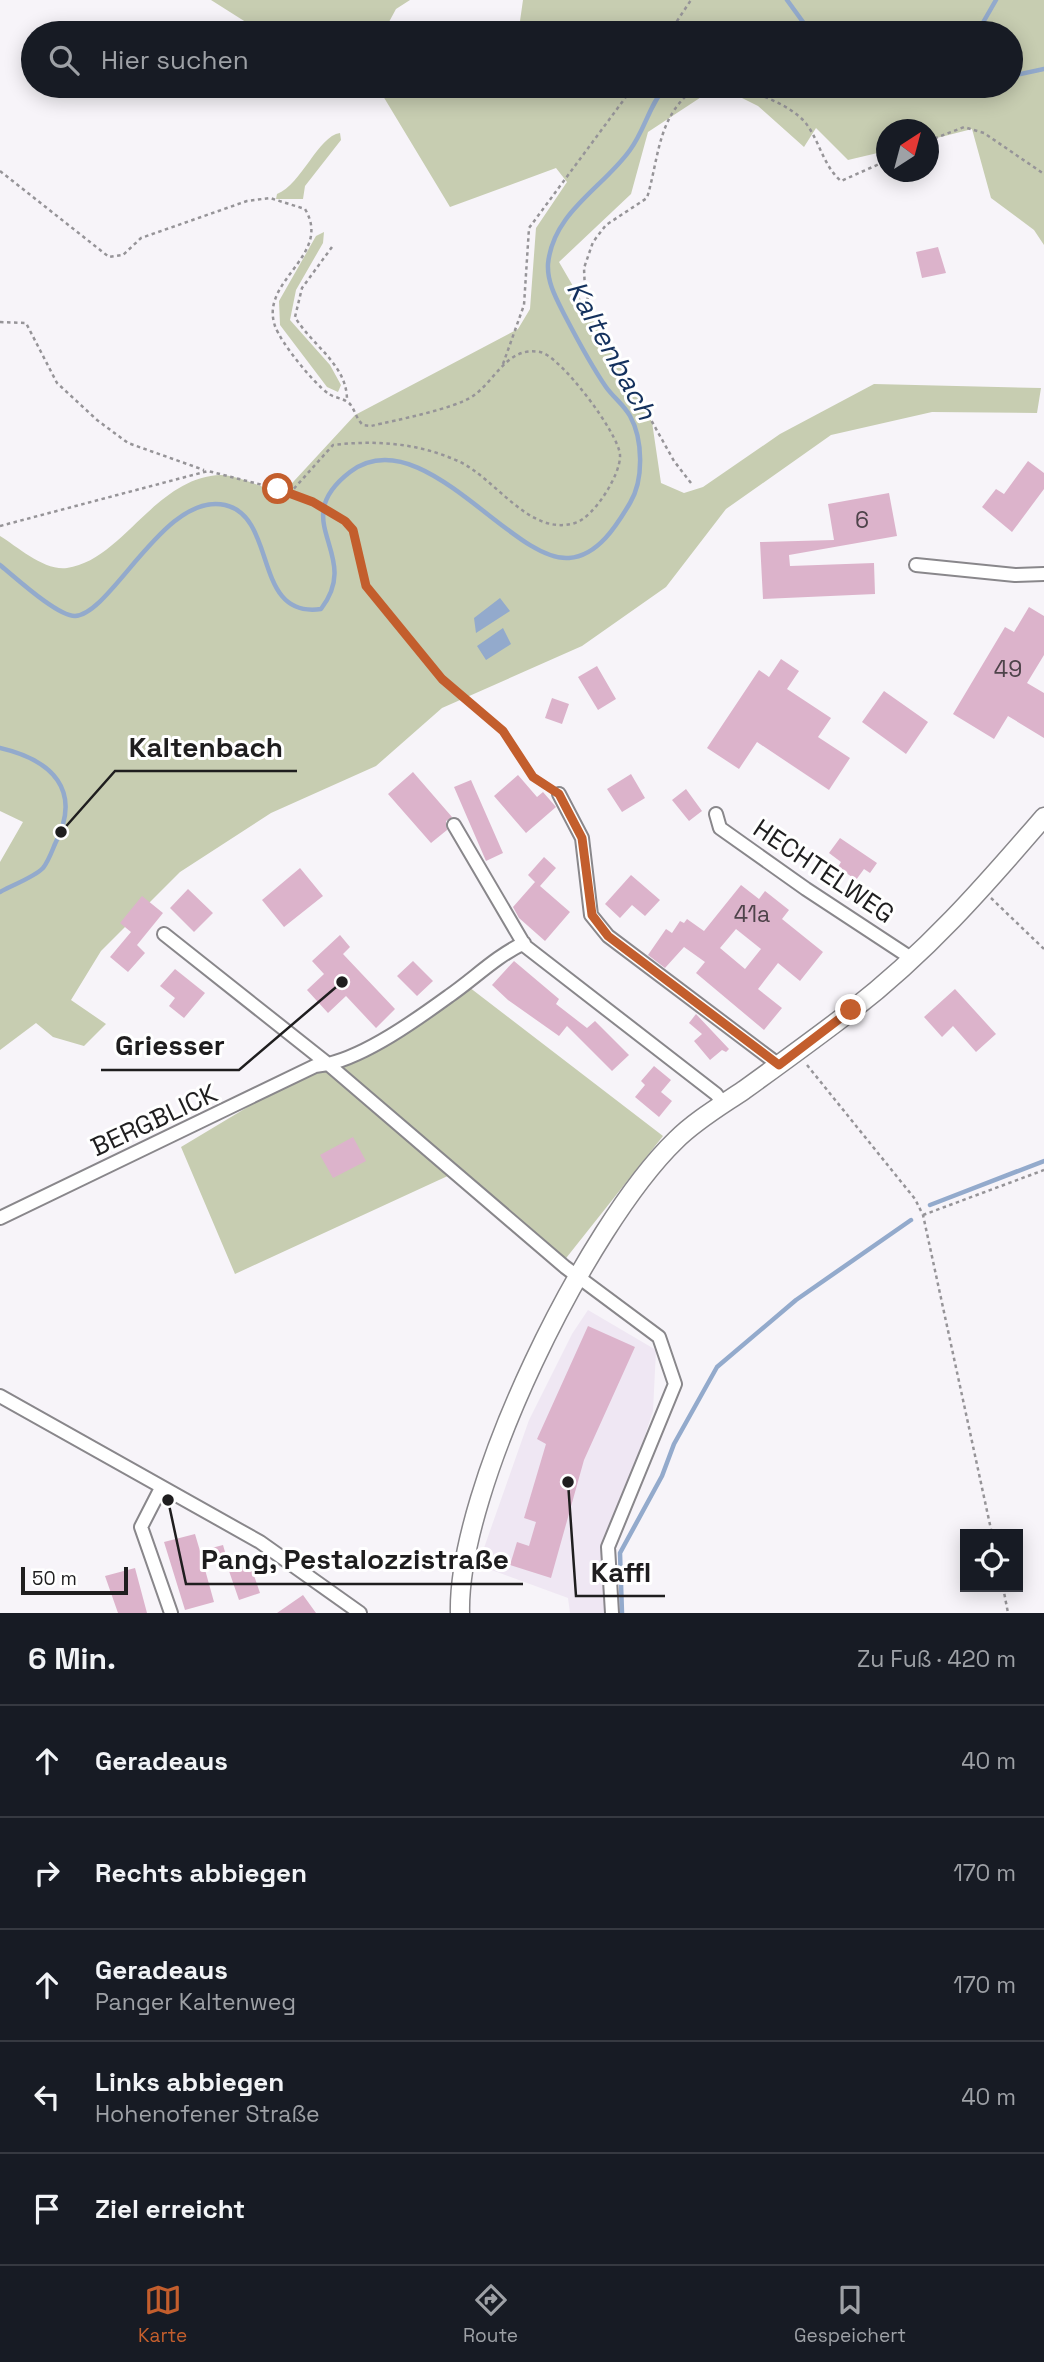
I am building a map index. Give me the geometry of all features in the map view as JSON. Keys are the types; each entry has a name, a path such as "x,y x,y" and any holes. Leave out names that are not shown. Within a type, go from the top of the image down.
{"main road":[{"path":"460,1613 464,1558 475,1509 520,1397 577,1276 607,1227 677,1138 779,1065 914,960 981,890 1044,817"}],"street":[{"path":"916,565 1015,575 1044,574"},
{"path":"559,794 582,838 592,915 608,936 779,1065"},
{"name":"HECHTELWEG","path":"716,814 720,828 914,960"},
{"path":"454,825 524,943 716,1094 724,1104"},
{"path":"164,934 328,1064 577,1276 659,1338 675,1384 608,1547 612,1613"},
{"name":"BERGBLICK","path":"0,1218 315,1066 349,1059 449,996 502,953 524,943"},
{"path":"0,1396 260,1542 359,1613"},
{"path":"161,1488 141,1527 171,1613"}],"path":[{"path":"677,21 691,0"},
{"path":"503,364 524,305 529,228 625,98"},
{"path":"686,98 673,110 654,156 647,198 606,225 593,242 584,268 585,291 594,318 674,461 691,484"},
{"path":"765,98 785,107 804,121 831,173 841,181 876,167"},
{"path":"939,137 964,127 984,133 1044,174"},
{"path":"0,171 109,257 123,255 141,238 247,201 270,198 305,209 312,221 312,241 275,297 272,311 275,328 291,353 329,394 347,401"},
{"path":"290,493 333,446 364,442 413,445 459,461 533,518 552,526 577,523 597,508 615,476 620,455 608,429 568,373 543,353 524,352 503,364 471,397 371,426 358,421 347,401 346,381 303,331 296,317 302,288 332,247"},
{"path":"0,322 26,323 57,383 128,443 167,459 290,493 336,513 353,530 366,586 442,679 503,731 533,777 559,794"},
{"path":"0,526 208,471"},
{"path":"981,890 1011,914 1044,949"},
{"path":"796,1052 915,1199 923,1215 991,1529"},
{"path":"923,1215 1044,1170"},
{"path":"1004,1592 1008,1613"}],"shaded area":[{"path":"588,1310 656,1350 653,1411 609,1544 608,1613 570,1613 568,1598 478,1565 529,1420 572,1334"}],"green space":[{"path":"211,0 410,0 396,9 390,21 244,21"},
{"path":"523,0 1044,0 1044,245 1034,230 991,198 972,129 939,137 939,119 876,119 876,153 848,160 816,128 804,147 758,106 742,98 1023,98 1023,21 520,21"},
{"path":"384,98 700,98 648,132 631,194 559,262 652,422 661,483 684,493 703,487 780,434 874,384 1041,388 1037,413 932,412 831,435 726,509 666,587 582,646 442,708 376,766 271,813 180,872 101,951 71,1000 106,1024 84,1046 53,1037 36,1023 0,1050 0,862 23,822 0,811 0,536 40,562 67,568 87,562 105,550 158,503 177,489 198,479 227,476 282,494 355,415 518,329 530,309 536,228 567,182 556,168 450,207"},
{"path":"340,133 341,140 305,186 303,199 276,199 277,194 294,181 324,142"},
{"path":"324,232 323,243 296,290 290,320 330,365 341,385 338,392 327,387 280,325 279,301 316,236"},
{"path":"465,984 663,1136 559,1267 452,1174 235,1274 181,1147 314,1067 349,1059"}],"water":[{"path":"500,598 510,611 476,633 474,618"},
{"path":"503,628 511,644 486,660 477,646"}],"building":[{"path":"938,247 946,273 922,278 916,252"},
{"path":"1028,461 1044,473 1044,489 1012,532 982,507 996,489 1004,494"},
{"path":"889,493 897,536 789,555 790,566 874,563 875,594 763,599 760,542 834,540 828,504"},
{"path":"1029,607 1044,616 1044,655 1027,683 1044,693 1044,738 1008,716 994,739 953,714 1005,627 1014,632"},
{"path":"781,659 799,671 787,689 831,718 818,737 850,758 829,790 757,742 739,769 707,748 759,670 769,677"},
{"path":"597,666 616,699 598,710 578,677"},
{"path":"884,691 928,722 906,754 862,722"},
{"path":"552,698 569,704 562,724 545,718"},
{"path":"413,772 452,817 446,821 447,830 431,843 388,794"},
{"path":"631,774 645,798 622,812 607,789"},
{"path":"518,775 537,797 543,792 556,807 526,833 494,796"},
{"path":"471,780 503,853 486,861 454,787"},
{"path":"686,789 702,811 689,821 672,800"},
{"path":"840,838 877,863 870,873 864,869 856,880 838,867 841,862 829,853"},
{"path":"544,857 556,868 540,886 570,912 545,941 519,918 513,907 535,882 528,875"},
{"path":"300,868 323,896 284,927 262,900"},
{"path":"631,875 660,900 645,916 632,905 620,918 605,904"},
{"path":"741,885 759,899 765,891 789,910 782,919 823,952 800,981 778,963 758,989 782,1008 764,1030 696,973 705,962 684,947 665,968 648,955 666,929 672,933 680,921 684,923 687,919 704,931","holes":["736,929 761,949 745,969 720,948"]},
{"path":"188,889 213,913 194,932 170,908"},
{"path":"142,896 163,913 137,945 145,953 128,972 110,957 131,932 120,923"},
{"path":"340,935 350,947 343,954 395,1009 376,1028 346,996 328,1013 307,990 324,974 312,961"},
{"path":"413,961 433,981 417,996 397,976"},
{"path":"514,961 559,999 556,1004 587,1028 595,1021 629,1055 612,1071 567,1026 559,1036 508,1000 492,985"},
{"path":"175,969 205,993 184,1018 169,1006 175,998 160,986"},
{"path":"955,989 996,1034 976,1052 953,1026 942,1037 924,1017"},
{"path":"696,1014 729,1049 726,1052 722,1050 710,1060 694,1041 702,1034 689,1023"},
{"path":"654,1066 671,1080 661,1092 672,1101 659,1117 635,1097 645,1085 641,1081"},
{"path":"353,1137 366,1161 333,1178 320,1155"},
{"path":"588,1326 635,1347 584,1460 551,1578 510,1565 517,1542 529,1546 536,1522 524,1518 546,1444 537,1439"},
{"path":"195,1534 200,1551 223,1545 227,1559 204,1566 214,1602 185,1610 164,1542"},
{"path":"250,1564 260,1593 239,1600 229,1571"},
{"path":"135,1568 147,1613 118,1613 105,1576"},
{"path":"303,1595 316,1613 277,1613"}],"waterway":[{"name":"Kaltenbach","path":"787,0 802,21"},
{"name":"Kaltenbach","path":"984,21 996,0"},
{"name":"Kaltenbach","path":"1023,73 1044,69"},
{"name":"Kaltenbach","path":"0,565 47,603 75,616 90,610 106,596 141,554 181,516 203,506 225,505 242,513 253,528 274,584 284,599 299,608 321,609 332,589 335,571 324,523 324,507 332,490 350,472 377,460 406,463 435,477 546,554 569,558 589,552 598,546 619,521 635,494 640,471 637,436 630,416 600,378 564,314 551,284 548,264 559,230 569,215 630,150 657,98"},
{"name":"Kaltenbach","path":"0,748 18,753 48,769 64,793 66,808 63,825 43,868 0,892"},
{"path":"930,1205 1044,1161"},
{"path":"622,1613 620,1553 662,1476 674,1444 717,1367 796,1300 911,1220"}],"place":[{"name":"Kaltenbach","path":"61,832"},
{"name":"Griesser","path":"342,982"},
{"name":"Kaffl","path":"568,1482"},
{"name":"Pang, Pestalozzistraße","path":"168,1500"}],"route":[{"path":"278,489 313,502 336,513 345,521 353,530 366,586 442,679 503,731 533,777 559,794 582,838 592,915 608,936 779,1065 851,1010"}]}
